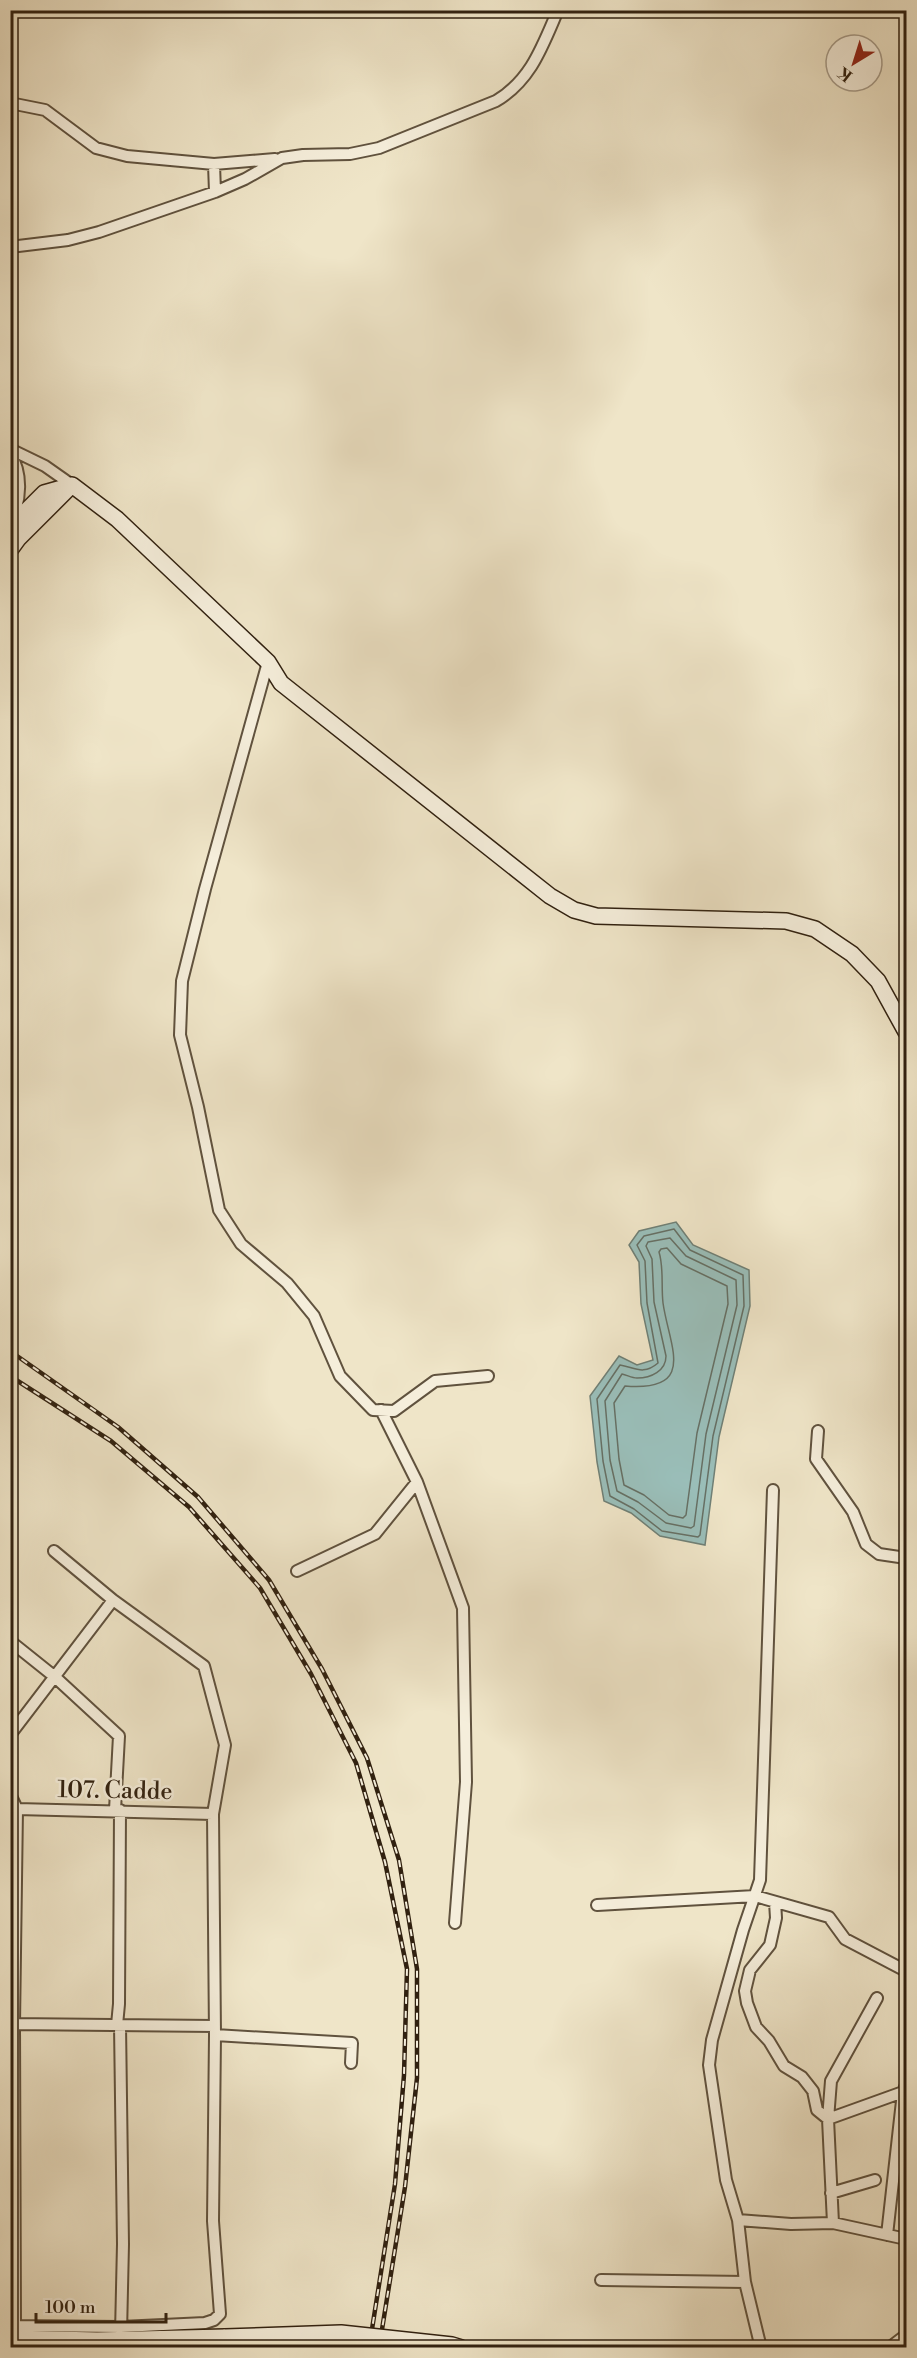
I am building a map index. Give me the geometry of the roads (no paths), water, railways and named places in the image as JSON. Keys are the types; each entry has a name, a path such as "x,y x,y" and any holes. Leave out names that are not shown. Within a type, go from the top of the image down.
{"main road":[{"path":"10,527 44,493 72,485"},
{"path":"10,550 18,539 72,485"},
{"path":"72,485 117,519 268,662 281,683 550,896 574,910 596,916 786,921 815,930 852,954 878,981 906,1032"},
{"path":"12,2330 121,2333 324,2348"},
{"path":"203,2348 226,2342 341,2333 452,2344 462,2348"}],"street":[{"path":"10,103 45,110 96,147 128,156 214,164 303,154 350,154 379,148 496,101 512,91 526,75 558,10"},
{"path":"10,247 68,240 99,232 214,192 245,179 282,158"},
{"path":"214,164 214,192"},
{"path":"10,451 45,466 72,485"},
{"path":"10,451 19,477 18,506 10,522"},
{"path":"268,662 182,981 180,1035 198,1107 219,1210 241,1244 287,1283 314,1316 340,1376 373,1410 394,1411 435,1381 488,1376"},
{"path":"381,1410 417,1482 463,1608 466,1782 455,1923"},
{"path":"818,1431 816,1458 853,1512 866,1544 879,1554 906,1558"},
{"path":"297,1571 375,1534 417,1482"},
{"path":"761,2348 745,2282 738,2220 726,2180 709,2065 712,2040 760,1880 773,1490"},
{"path":"10,1641 55,1677 118,1736 119,2025 123,2244 121,2333 205,2323 214,2320 220,2314 213,2221 215,2031 213,1814 225,1745 204,1666 113,1600 54,1551"},
{"path":"10,1735 113,1600"},
{"path":"10,1794 17,1809 12,2024 12,2330"},
{"name":"107. Cadde","path":"17,1809 213,1814"},
{"path":"597,1905 755,1896 829,1917 845,1939 906,1971"},
{"path":"775,1902 776,1918 770,1945 750,1970 745,1991 747,2003 756,2026 769,2041 784,2066 802,2077 813,2091 817,2110 828,2119"},
{"path":"833,2223 828,2119 831,2081 877,1998"},
{"path":"12,2024 119,2025 352,2043 351,2064"},
{"path":"828,2119 905,2089 888,2235"},
{"path":"831,2193 875,2180"},
{"path":"738,2220 791,2224 833,2223 906,2239"},
{"path":"601,2280 745,2282"},
{"path":"889,2348 906,2334"}],"water":[{"path":"676,1222 693,1245 749,1270 750,1306 719,1437 705,1545 660,1536 631,1513 604,1501 590,1396 619,1356 637,1365 653,1360 641,1304 639,1262 629,1245 639,1231"}],"railway":[{"path":"10,1351 118,1427 198,1497 269,1580 322,1669 367,1758 399,1860 417,1969 417,2078 405,2187 379,2348"},
{"path":"10,1376 111,1441 189,1507 260,1588 311,1674 356,1763 385,1862 407,1969 404,2075 395,2184 369,2348"}]}
